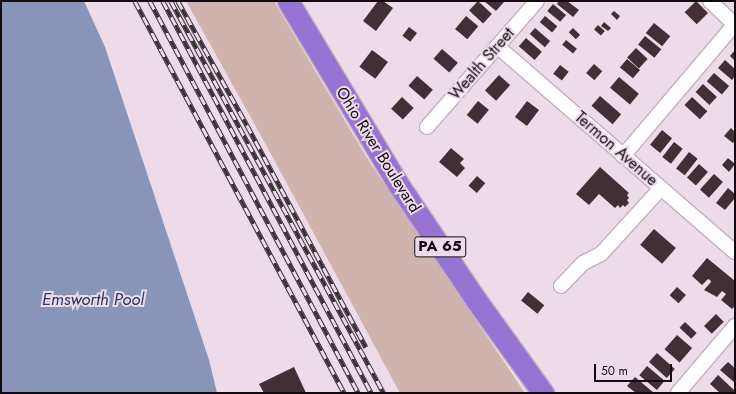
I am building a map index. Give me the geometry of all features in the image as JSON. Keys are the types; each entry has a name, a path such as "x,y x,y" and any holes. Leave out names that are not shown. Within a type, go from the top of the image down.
{"highway":[{"name":"Ohio River Boulevard","path":"288,1 398,184 476,300 543,393"}],"street":[{"name":"Wealth Street","path":"427,127 537,1"},
{"path":"623,156 735,25 710,1"},
{"name":"Termon Avenue","path":"497,46 735,252"},
{"path":"561,286 583,262 600,254 661,188"},
{"path":"678,393 735,326"}],"shaded area":[{"path":"186,1 278,1 275,3 367,158 525,393 400,393 265,143"}],"water":[{"name":"Emsworth Pool","path":"1,1 84,1 105,47 209,360 217,393 1,393"}],"building":[{"path":"378,1 383,1 393,8 376,31 363,21"},
{"path":"478,1 492,14 483,23 469,11"},
{"path":"484,1 503,1 504,2 496,11"},
{"path":"559,1 567,1 579,10 573,17 557,4"},
{"path":"696,1 708,13 697,24 685,12"},
{"path":"553,4 566,15 560,22 547,11"},
{"path":"614,11 620,16 617,20 611,14"},
{"path":"466,16 478,26 467,39 455,29"},
{"path":"545,16 557,26 552,32 540,22"},
{"path":"604,22 611,28 608,31 601,26"},
{"path":"654,23 670,36 662,46 646,33"},
{"path":"598,25 605,31 601,35 594,30"},
{"path":"409,27 417,33 410,42 402,36"},
{"path":"535,28 550,41 545,47 530,34"},
{"path":"573,28 580,35 576,39 569,32"},
{"path":"645,36 661,49 654,58 638,45"},
{"path":"526,38 542,52 535,60 519,46"},
{"path":"566,40 577,49 573,53 562,45"},
{"path":"636,48 648,59 639,68 627,58"},
{"path":"442,49 458,63 449,73 433,59"},
{"path":"372,50 388,62 375,79 359,67"},
{"path":"735,50 735,61 730,56"},
{"path":"627,59 640,70 633,78 620,67"},
{"path":"725,60 735,69 735,76 732,80 718,68"},
{"path":"594,64 602,71 594,80 586,73"},
{"path":"560,65 569,72 562,80 553,74"},
{"path":"714,73 729,86 722,94 707,81"},
{"path":"499,75 510,85 496,101 485,91"},
{"path":"417,76 433,90 424,100 408,86"},
{"path":"619,77 639,94 630,104 610,88"},
{"path":"703,84 717,97 709,105 695,92"},
{"path":"600,96 621,114 613,124 591,106"},
{"path":"402,97 414,108 403,120 391,109"},
{"path":"692,97 707,111 700,119 684,105"},
{"path":"478,101 489,110 478,124 467,115"},
{"path":"527,101 539,110 527,126 515,117"},
{"path":"731,128 735,132 735,140 733,143 724,136"},
{"path":"662,130 672,138 660,153 650,145"},
{"path":"674,142 683,149 671,164 662,157"},
{"path":"451,148 464,159 460,163 465,168 457,177 439,162"},
{"path":"689,152 698,159 685,175 676,169"},
{"path":"728,158 735,164 729,172 722,165"},
{"path":"699,164 708,172 696,185 687,177"},
{"path":"600,167 629,193 627,195 629,198 627,200 629,203 625,207 623,205 620,208 618,205 615,208 599,194 589,205 576,194"},
{"path":"714,174 723,182 709,198 700,190"},
{"path":"477,176 485,183 477,193 468,186"},
{"path":"728,188 735,194 735,198 725,210 716,203"},
{"path":"654,229 676,248 662,264 640,245"},
{"path":"707,258 735,281 735,306 732,309 721,300 726,294 722,291 717,297 704,290 711,282 710,280 708,279 702,285 692,276"},
{"path":"677,287 686,295 679,303 670,295"},
{"path":"528,292 544,305 537,314 521,301"},
{"path":"716,314 724,322 712,334 704,326"},
{"path":"685,322 697,333 691,339 680,328"},
{"path":"677,335 692,348 680,362 665,349"},
{"path":"657,353 675,369 667,378 649,362"},
{"path":"728,362 735,368 735,383 720,370"},
{"path":"647,366 665,381 657,390 639,375"},
{"path":"294,367 306,393 264,393 259,384"},
{"path":"718,375 735,391 735,393 720,393 710,384"},
{"path":"635,377 654,393 636,393 627,386"}],"railway":[{"path":"135,1 344,393"},
{"path":"150,1 358,393"},
{"path":"163,1 371,393"},
{"path":"171,1 384,393"},
{"path":"178,1 247,125 366,347"}]}
